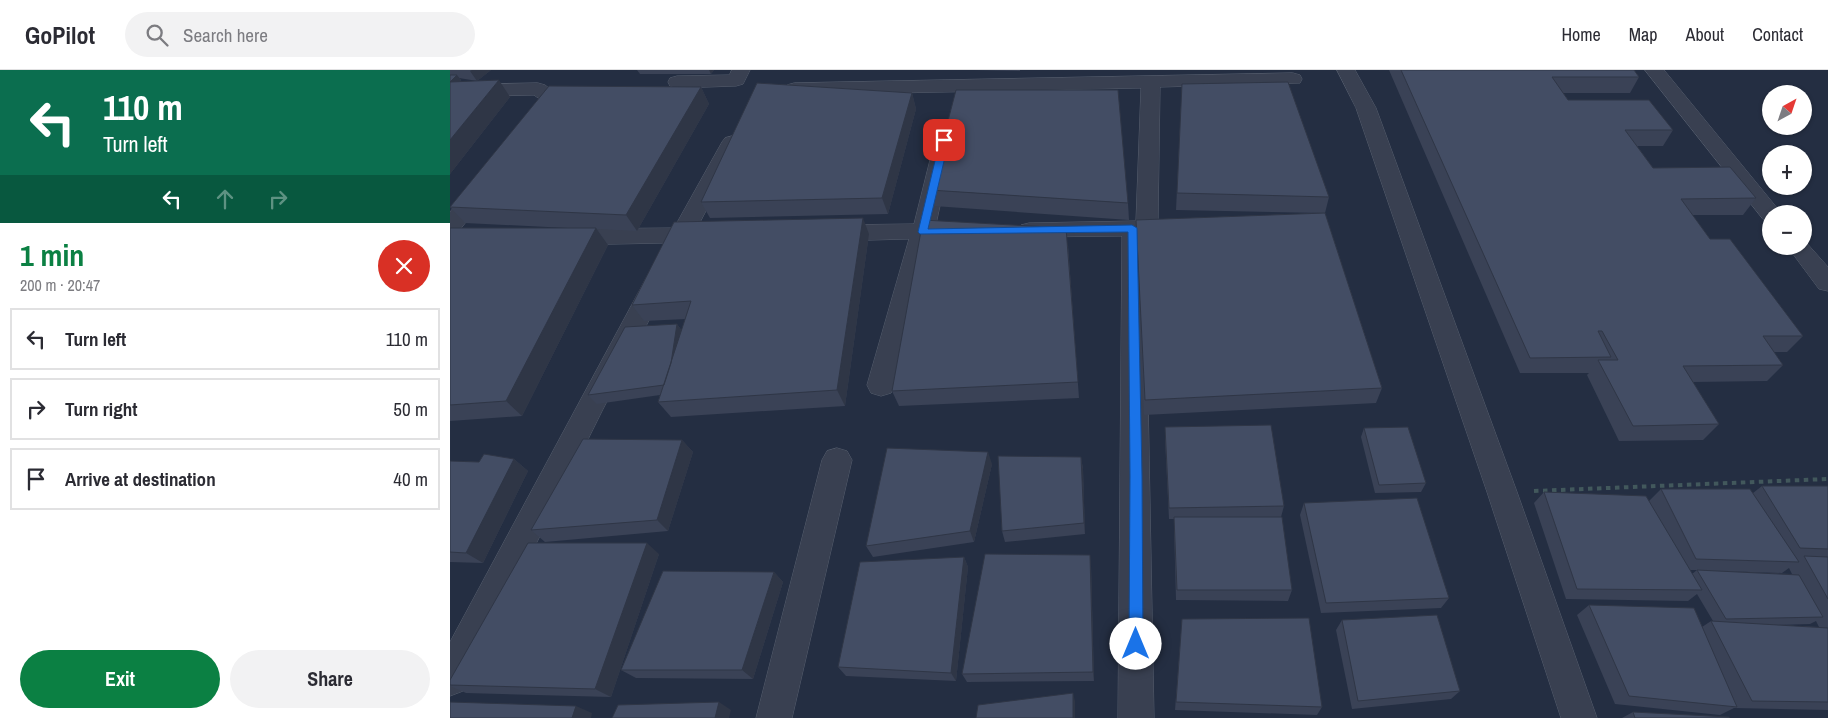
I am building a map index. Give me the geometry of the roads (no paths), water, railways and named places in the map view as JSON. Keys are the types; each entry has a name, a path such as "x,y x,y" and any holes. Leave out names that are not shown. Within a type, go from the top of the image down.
{"street":[{"path":"677,82 736,80 741,70"},
{"path":"1346,70 1366,108 1502,492 1578,718"},
{"path":"1654,70 1765,205"},
{"path":"780,89 926,78 955,95 1116,76 1151,82 1293,79"},
{"path":"1136,718 1136,476 1140,228 1151,82"},
{"path":"450,91 542,83 550,98 550,106 525,136"},
{"path":"450,678 680,236 742,124"},
{"path":"882,385 923,232 944,140"},
{"path":"450,227 494,174"},
{"path":"1013,230 1196,228"},
{"path":"814,234 983,231"},
{"path":"546,237 718,235"},
{"path":"1805,255 1828,283"},
{"path":"774,718 837,460"}]}
